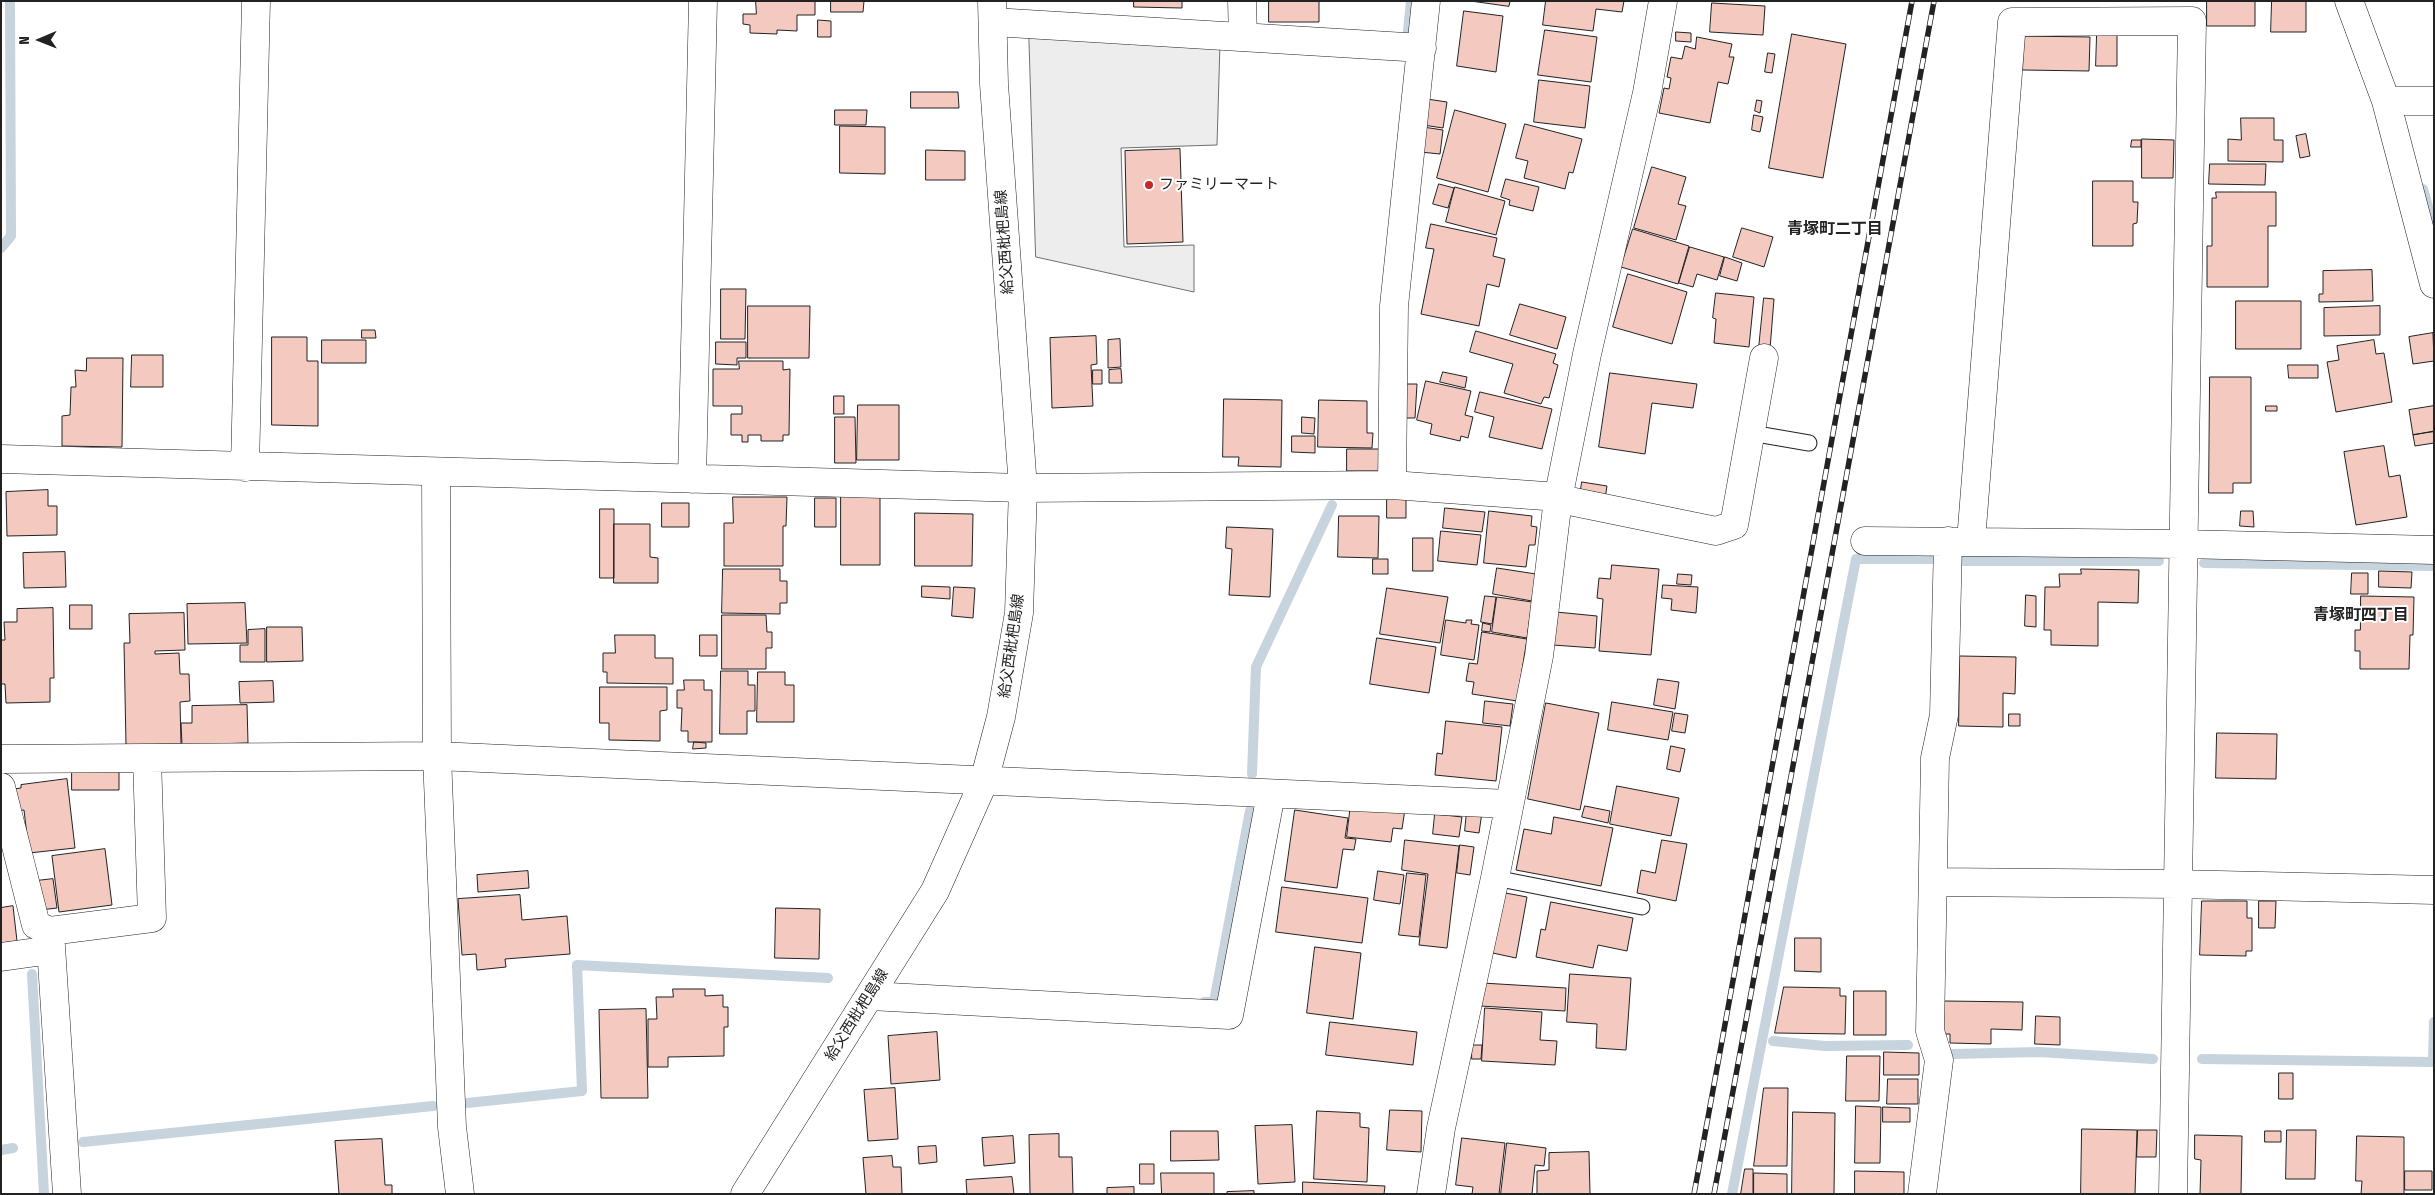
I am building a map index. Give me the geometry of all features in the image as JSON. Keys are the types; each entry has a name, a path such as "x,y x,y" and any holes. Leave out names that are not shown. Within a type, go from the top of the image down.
{"street":[{"path":"245,467 256,1"},
{"path":"692,479 703,1"},
{"path":"1242,1 1243,37"},
{"path":"1392,485 1394,306 1426,1"},
{"path":"1431,1194 1441,1128 1495,878 1539,656 1558,499 1587,354 1647,93 1663,1"},
{"path":"2349,1 2386,101 2434,284"},
{"path":"1922,1194 1939,1060 1930,1031 1935,758 1944,715 1959,541 2012,22 2192,11 2172,1194"},
{"path":"992,12 1243,37 1422,48"},
{"name":"給父西枇杷島線","path":"745,1194 935,891 984,781 1001,717 1019,613 1022,488 994,84 992,12"},
{"path":"2386,101 2434,101"},
{"path":"1,459 1022,488 1392,485 1545,496 1716,531 1734,525 1764,358"},
{"path":"436,472 437,756 452,1127 460,1194"},
{"path":"1865,541 2182,544 2434,550"},
{"path":"1,759 437,756 1510,804"},
{"path":"1,957 51,941 152,918 147,758"},
{"path":"1,787 36,925 51,941 66,1194"},
{"path":"870,996 1229,1015 1271,794"},
{"path":"1933,882 2176,884 2434,890"}],"lane":[{"path":"1750,433 1809,443"},
{"path":"1495,878 1642,907"}],"shaded area":[{"path":"1029,29 1220,43 1217,145 1121,148 1124,247 1194,245 1194,292 1036,257"}],"building":[{"path":"756,1 815,1 815,15 797,15 797,31 777,30 777,34 750,33 750,25 743,24 743,14 756,14"},
{"path":"831,1 864,1 863,12 831,12"},
{"path":"1134,1 1182,1 1182,8 1134,7"},
{"path":"1269,1 1319,1 1319,22 1269,22"},
{"path":"1471,1 1510,1 1509,6"},
{"path":"1546,1 1624,1 1622,12 1596,9 1593,31 1543,25"},
{"path":"2207,1 2255,1 2255,26 2207,26"},
{"path":"2272,1 2306,1 2306,32 2271,32"},
{"path":"1712,3 1765,6 1763,35 1710,32"},
{"path":"1464,11 1503,16 1496,72 1457,66"},
{"path":"818,20 831,21 831,37 818,37"},
{"path":"1545,30 1597,37 1591,82 1538,75"},
{"path":"1676,32 1691,33 1691,42 1676,41"},
{"path":"1792,34 1846,44 1823,178 1769,168"},
{"path":"2097,34 2117,34 2117,66 2096,66"},
{"path":"2023,36 2090,37 2089,71 2023,70"},
{"path":"1697,37 1732,44 1729,57 1734,57 1728,84 1718,82 1710,123 1659,113 1664,88 1669,89 1671,78 1667,77 1671,57 1682,59 1685,46 1695,49"},
{"path":"1768,53 1775,54 1772,73 1765,72"},
{"path":"1539,80 1590,86 1585,128 1534,122"},
{"path":"911,92 958,92 959,108 911,108"},
{"path":"1427,99 1447,102 1443,128 1423,125"},
{"path":"1757,100 1762,101 1760,113 1755,111"},
{"path":"835,110 867,110 866,125 835,125"},
{"path":"1455,110 1506,124 1488,192 1437,178"},
{"path":"1754,115 1763,117 1760,132 1752,130"},
{"path":"2241,118 2274,118 2274,140 2283,140 2283,162 2228,161 2228,139 2241,140"},
{"path":"1525,124 1582,139 1573,173 1569,172 1565,189 1524,178 1528,161 1516,158"},
{"path":"840,126 885,127 885,174 840,173"},
{"path":"1423,127 1443,130 1440,154 1420,152"},
{"path":"2306,134 2310,156 2300,158 2296,136"},
{"path":"2142,139 2174,140 2173,178 2142,178"},
{"path":"2132,140 2141,140 2141,147 2131,147"},
{"path":"1180,149 1183,242 1127,244 1125,151"},
{"path":"926,150 965,151 965,180 926,180"},
{"path":"2210,164 2266,164 2265,185 2209,184"},
{"path":"1652,167 1686,177 1678,204 1686,206 1676,240 1634,228"},
{"path":"1506,179 1539,187 1533,211 1509,205 1510,200 1501,197"},
{"path":"2093,181 2133,181 2133,202 2138,202 2137,223 2133,224 2133,246 2093,246"},
{"path":"1439,184 1454,188 1448,208 1433,204"},
{"path":"1455,187 1505,201 1496,235 1446,222"},
{"path":"2216,192 2276,192 2276,226 2268,226 2268,287 2207,287 2207,246 2212,246 2212,198 2216,198"},
{"path":"1431,224 1497,238 1493,256 1505,259 1499,287 1487,284 1479,326 1421,314 1434,249 1426,248"},
{"path":"1742,228 1773,237 1764,267 1733,257"},
{"path":"1633,229 1689,246 1678,284 1621,267"},
{"path":"1690,247 1724,257 1717,280 1697,274 1693,287 1679,283"},
{"path":"1725,257 1742,263 1737,281 1720,276"},
{"path":"2372,270 2373,301 2319,302 2319,294 2323,294 2323,271"},
{"path":"1628,274 1687,292 1672,344 1613,327"},
{"path":"721,289 746,289 745,339 721,339"},
{"path":"1716,293 1754,297 1749,347 1714,343 1716,319 1713,318"},
{"path":"1764,298 1774,299 1770,349 1759,348"},
{"path":"2236,301 2301,301 2301,349 2236,349"},
{"path":"1520,304 1566,317 1557,349 1510,335"},
{"path":"748,306 810,306 809,358 748,358"},
{"path":"2380,306 2380,335 2324,336 2324,308"},
{"path":"362,330 375,330 376,338 362,338"},
{"path":"1476,331 1556,354 1553,363 1558,365 1549,398 1544,397 1541,404 1504,393 1513,364 1470,352"},
{"path":"2433,333 2434,361 2413,364 2409,337"},
{"path":"1096,336 1097,364 1091,365 1093,406 1052,408 1050,338"},
{"path":"272,337 307,337 307,361 318,361 318,426 272,425"},
{"path":"1120,339 1121,367 1108,368 1108,340"},
{"path":"322,340 366,340 366,363 322,363"},
{"path":"2374,340 2376,354 2384,353 2392,402 2336,412 2327,362 2339,360 2337,346"},
{"path":"716,342 746,342 746,358 737,358 737,365 716,364"},
{"path":"132,355 163,355 163,387 131,387"},
{"path":"87,358 123,358 122,447 62,446 62,416 70,415 71,387 76,387 75,370 86,371"},
{"path":"739,361 783,361 783,370 790,369 789,435 783,435 783,441 761,441 761,435 748,435 748,442 742,442 742,435 731,435 731,414 742,414 742,406 713,406 713,369 739,369"},
{"path":"2288,365 2318,365 2318,378 2289,378"},
{"path":"1121,369 1122,383 1109,383 1109,370"},
{"path":"1093,370 1102,370 1102,384 1093,384"},
{"path":"1443,372 1467,377 1465,388 1440,382"},
{"path":"1610,373 1697,384 1693,408 1652,403 1645,454 1599,447"},
{"path":"2210,377 2251,377 2251,483 2233,483 2233,493 2209,493"},
{"path":"1426,381 1471,391 1465,415 1473,417 1468,438 1461,436 1460,441 1430,434 1432,424 1417,420"},
{"path":"1404,384 1417,384 1415,418 1407,418"},
{"path":"1480,392 1552,409 1542,449 1489,437 1494,417 1475,412"},
{"path":"834,396 844,396 844,414 834,414"},
{"path":"1224,399 1282,400 1281,467 1238,466 1239,457 1223,457"},
{"path":"1319,400 1367,401 1367,433 1373,433 1372,448 1318,447"},
{"path":"858,405 899,405 899,460 857,460"},
{"path":"2266,406 2277,406 2277,411 2266,411"},
{"path":"2434,406 2434,431 2413,435 2409,410"},
{"path":"835,417 855,417 856,463 835,463"},
{"path":"1302,417 1315,418 1314,434 1302,433"},
{"path":"2434,432 2434,443 2415,446 2413,435"},
{"path":"1292,436 1315,436 1315,453 1292,452"},
{"path":"2384,446 2389,477 2400,475 2407,517 2356,525 2344,452"},
{"path":"1347,449 1379,449 1379,471 1347,471"},
{"path":"1582,482 1607,486 1605,499 1580,496"},
{"path":"48,490 48,506 57,506 57,535 7,536 6,492"},
{"path":"841,496 880,496 880,565 841,565"},
{"path":"1387,496 1406,496 1406,518 1387,518"},
{"path":"733,497 787,497 786,526 783,526 783,566 724,566 724,523 733,523"},
{"path":"815,498 836,498 836,527 815,527"},
{"path":"662,503 689,503 689,527 662,527"},
{"path":"1445,508 1485,512 1482,532 1443,528"},
{"path":"600,509 614,509 614,578 600,578"},
{"path":"1489,511 1532,516 1531,526 1537,527 1535,545 1529,545 1526,567 1484,563"},
{"path":"2241,511 2253,511 2254,527 2240,526"},
{"path":"915,513 973,514 972,566 915,566"},
{"path":"1339,516 1379,516 1378,558 1338,557"},
{"path":"614,524 650,524 650,557 658,558 658,583 614,583"},
{"path":"1227,527 1273,529 1270,597 1229,595 1232,549 1226,548"},
{"path":"1441,531 1481,535 1477,565 1438,561"},
{"path":"1413,538 1433,538 1433,571 1413,571"},
{"path":"65,552 66,587 24,588 23,553"},
{"path":"1373,559 1388,559 1388,574 1373,574"},
{"path":"1612,565 1659,569 1651,655 1599,651 1603,599 1597,598 1599,578 1610,579"},
{"path":"1497,568 1536,574 1532,601 1493,594"},
{"path":"723,569 780,569 780,581 787,581 787,603 780,603 780,614 722,613"},
{"path":"2081,569 2139,570 2138,603 2098,602 2098,646 2051,645 2051,630 2044,630 2045,587 2060,587 2059,574 2081,574"},
{"path":"2379,571 2412,572 2411,588 2379,587"},
{"path":"2352,573 2368,573 2368,594 2351,594"},
{"path":"1678,574 1692,575 1691,585 1677,584"},
{"path":"1663,585 1698,587 1696,613 1671,610 1672,599 1662,598"},
{"path":"922,586 950,587 950,599 922,597"},
{"path":"954,587 975,588 973,618 952,616"},
{"path":"1387,588 1448,597 1440,643 1380,634"},
{"path":"2026,595 2036,596 2036,627 2025,626"},
{"path":"1485,596 1496,597 1492,624 1481,622"},
{"path":"2361,596 2414,597 2413,635 2410,635 2409,669 2360,669 2360,651 2355,651 2355,630 2360,630"},
{"path":"1497,597 1532,602 1527,638 1492,632"},
{"path":"245,603 247,643 188,644 187,604"},
{"path":"70,605 92,605 92,629 70,629"},
{"path":"53,608 54,678 50,678 50,702 6,703 5,684 1,684 1,640 5,640 4,622 17,622 17,609"},
{"path":"1556,612 1597,616 1595,648 1553,645"},
{"path":"184,613 185,650 155,651 155,654 179,653 180,674 189,674 190,701 180,702 181,744 126,745 124,643 130,643 129,614"},
{"path":"722,615 766,615 767,632 772,632 772,648 766,648 766,669 722,669"},
{"path":"1446,620 1466,623 1466,620 1472,620 1471,624 1479,625 1474,660 1441,655"},
{"path":"1483,623 1491,625 1490,632 1482,631"},
{"path":"267,627 302,627 303,661 267,662"},
{"path":"265,629 265,662 240,662 240,645 248,645 248,630"},
{"path":"1482,632 1527,639 1517,701 1472,694 1474,682 1466,681 1469,663 1477,664"},
{"path":"615,635 655,635 655,658 673,658 673,684 607,683 607,672 603,672 603,653 615,653"},
{"path":"700,635 717,635 717,656 700,656"},
{"path":"1377,638 1436,647 1429,693 1370,684"},
{"path":"1960,656 2016,657 2015,694 2003,693 2003,727 1959,726"},
{"path":"721,671 748,671 748,685 755,685 755,711 747,711 747,734 720,734"},
{"path":"758,672 785,672 785,685 794,685 794,722 757,722"},
{"path":"1658,679 1679,682 1675,709 1654,705"},
{"path":"684,680 704,680 704,690 712,690 712,742 688,742 688,731 681,731 682,708 677,708 677,690 684,690"},
{"path":"273,681 274,702 240,703 239,682"},
{"path":"600,687 667,687 667,710 660,711 660,741 609,740 609,723 600,723"},
{"path":"1485,701 1513,704 1510,726 1483,723"},
{"path":"1612,702 1673,712 1668,740 1608,730"},
{"path":"1546,703 1599,713 1580,810 1528,799"},
{"path":"247,705 248,743 182,745 181,723 192,723 192,706"},
{"path":"1675,713 1688,715 1685,733 1672,731"},
{"path":"2009,714 2020,714 2020,726 2009,726"},
{"path":"1446,721 1502,727 1496,781 1435,775 1437,753 1442,754"},
{"path":"2217,733 2277,734 2276,779 2216,778"},
{"path":"694,742 706,743 706,748 693,749"},
{"path":"1671,746 1685,749 1680,772 1667,769"},
{"path":"72,769 119,769 119,790 72,790"},
{"path":"67,779 75,848 29,853 24,810 16,811 13,789 21,788 21,785"},
{"path":"1617,786 1679,798 1671,836 1610,824"},
{"path":"1351,803 1405,809 1402,829 1393,828 1391,842 1347,837"},
{"path":"1585,806 1610,811 1608,823 1582,817"},
{"path":"1295,810 1348,818 1345,838 1356,839 1354,850 1343,849 1337,888 1285,881"},
{"path":"1467,811 1482,812 1479,833 1465,831"},
{"path":"1435,814 1462,817 1459,837 1433,834"},
{"path":"1554,817 1613,828 1601,886 1516,870 1524,829 1551,834"},
{"path":"1405,840 1459,846 1447,948 1419,945 1428,874 1402,870"},
{"path":"1662,840 1687,844 1676,901 1637,893 1641,870 1655,873"},
{"path":"1460,845 1474,847 1470,875 1457,873"},
{"path":"105,849 112,905 59,912 52,856"},
{"path":"528,871 529,888 478,892 477,875"},
{"path":"1378,871 1404,875 1400,904 1374,900"},
{"path":"1407,873 1426,875 1419,937 1399,935"},
{"path":"53,879 57,908 40,910 36,881"},
{"path":"1282,887 1368,898 1362,943 1276,932"},
{"path":"1500,892 1527,897 1516,958 1488,952"},
{"path":"520,895 522,920 567,916 570,954 505,959 506,967 477,970 476,954 462,955 458,899"},
{"path":"2202,901 2247,901 2247,918 2252,918 2252,951 2246,951 2246,956 2200,955"},
{"path":"2259,901 2276,901 2275,928 2259,928"},
{"path":"1551,902 1633,918 1627,951 1598,945 1593,968 1536,957 1541,929 1545,930"},
{"path":"13,906 17,941 1,943 1,908"},
{"path":"776,908 820,909 819,959 775,958"},
{"path":"1795,938 1821,938 1821,972 1795,971"},
{"path":"1315,947 1361,953 1353,1019 1307,1013"},
{"path":"1570,974 1631,978 1626,1050 1596,1048 1597,1024 1567,1022"},
{"path":"1482,983 1566,988 1565,1011 1480,1006"},
{"path":"1784,987 1840,988 1840,996 1846,996 1845,1034 1775,1033"},
{"path":"673,989 705,989 705,996 723,995 723,1007 728,1007 728,1027 724,1027 724,1056 668,1057 668,1067 648,1067 648,1019 657,1019 656,997 673,997"},
{"path":"1854,991 1886,991 1886,1035 1854,1035"},
{"path":"1944,1001 2023,1002 2022,1030 1991,1029 1991,1044 1950,1043 1950,1034 1943,1034"},
{"path":"1485,1008 1542,1012 1540,1040 1557,1041 1555,1065 1482,1061"},
{"path":"646,1009 648,1098 601,1098 599,1010"},
{"path":"2036,1016 2060,1017 2060,1045 2035,1044"},
{"path":"1330,1022 1417,1032 1413,1065 1326,1055"},
{"path":"937,1032 940,1080 891,1084 888,1036"},
{"path":"1472,1045 1482,1045 1481,1059 1472,1059"},
{"path":"1884,1052 1919,1053 1919,1075 1884,1075"},
{"path":"1847,1056 1880,1056 1879,1101 1846,1101"},
{"path":"2279,1073 2293,1073 2293,1099 2279,1099"},
{"path":"1888,1079 1918,1079 1918,1104 1887,1104"},
{"path":"895,1088 898,1139 868,1141 864,1090"},
{"path":"1764,1088 1788,1088 1787,1166 1754,1166"},
{"path":"1856,1106 1881,1107 1880,1163 1855,1163"},
{"path":"1883,1107 1910,1108 1910,1122 1883,1122"},
{"path":"1390,1110 1422,1111 1421,1152 1387,1150"},
{"path":"1317,1111 1360,1113 1360,1127 1369,1128 1367,1182 1314,1179"},
{"path":"1793,1112 1835,1113 1834,1194 1792,1194"},
{"path":"1292,1125 1295,1182 1258,1184 1255,1126"},
{"path":"2082,1129 2137,1130 2135,1194 2081,1194"},
{"path":"2138,1130 2157,1130 2156,1157 2137,1157"},
{"path":"2287,1130 2316,1130 2315,1179 2286,1179"},
{"path":"1171,1131 1218,1131 1219,1160 1171,1161"},
{"path":"2265,1131 2281,1131 2281,1142 2265,1142"},
{"path":"1059,1134 1059,1157 1072,1157 1073,1194 1030,1194 1029,1135"},
{"path":"2195,1135 2242,1136 2241,1194 2200,1194 2201,1160 2195,1159"},
{"path":"1013,1136 1015,1163 984,1166 982,1138"},
{"path":"2357,1136 2404,1137 2404,1194 2361,1194 2362,1181 2356,1181"},
{"path":"1462,1138 1505,1143 1499,1194 1472,1194 1473,1187 1456,1185"},
{"path":"382,1139 385,1185 392,1185 392,1194 339,1194 335,1141"},
{"path":"1507,1143 1546,1148 1544,1166 1535,1165 1532,1194 1501,1194"},
{"path":"936,1146 937,1162 919,1164 918,1147"},
{"path":"1589,1152 1590,1194 1537,1194 1537,1171 1549,1170 1549,1153"},
{"path":"892,1156 893,1167 901,1167 902,1194 866,1194 863,1158"},
{"path":"1140,1164 1154,1164 1154,1184 1140,1184"},
{"path":"1745,1169 1753,1169 1753,1194 1741,1194"},
{"path":"1855,1171 1904,1172 1904,1194 1855,1194"},
{"path":"2405,1171 2432,1171 2432,1190 2405,1190"},
{"path":"1161,1173 1214,1173 1214,1194 1162,1194"},
{"path":"1754,1173 1787,1174 1787,1194 1754,1194"},
{"path":"1012,1177 1014,1194 967,1194 966,1180"},
{"path":"1303,1182 1385,1186 1384,1194 1303,1194"},
{"path":"1134,1187 1134,1194 1107,1194 1107,1188"},
{"path":"1254,1191 1254,1194 1227,1194 1227,1192"}],"waterway":[{"path":"1,248 11,236 10,1"},
{"path":"1408,31 1411,1"},
{"path":"2423,189 2434,228"},
{"path":"1252,774 1256,667 1332,505"},
{"path":"1732,1194 1856,559 1935,559"},
{"path":"1961,561 2159,561"},
{"path":"2204,563 2434,566"},
{"path":"1204,1002 1214,1002 1250,811"},
{"path":"467,1103 582,1091 577,965 828,978"},
{"path":"32,974 44,1194"},
{"path":"2202,1059 2433,1062 2434,1022"},
{"path":"1773,1041 1825,1046 1908,1045"},
{"path":"1952,1054 2039,1052 2153,1059"},
{"path":"83,1142 433,1106"},
{"path":"1,1150 13,1148"}],"railway":[{"path":"1694,1194 1912,1"},
{"path":"1714,1194 1934,1"}],"place":[{"name":"ファミリーマート","path":"1149,185"}],"district":[{"name":"青塚町二丁目","path":"1835,230"},
{"name":"青塚町四丁目","path":"2361,616"}]}
